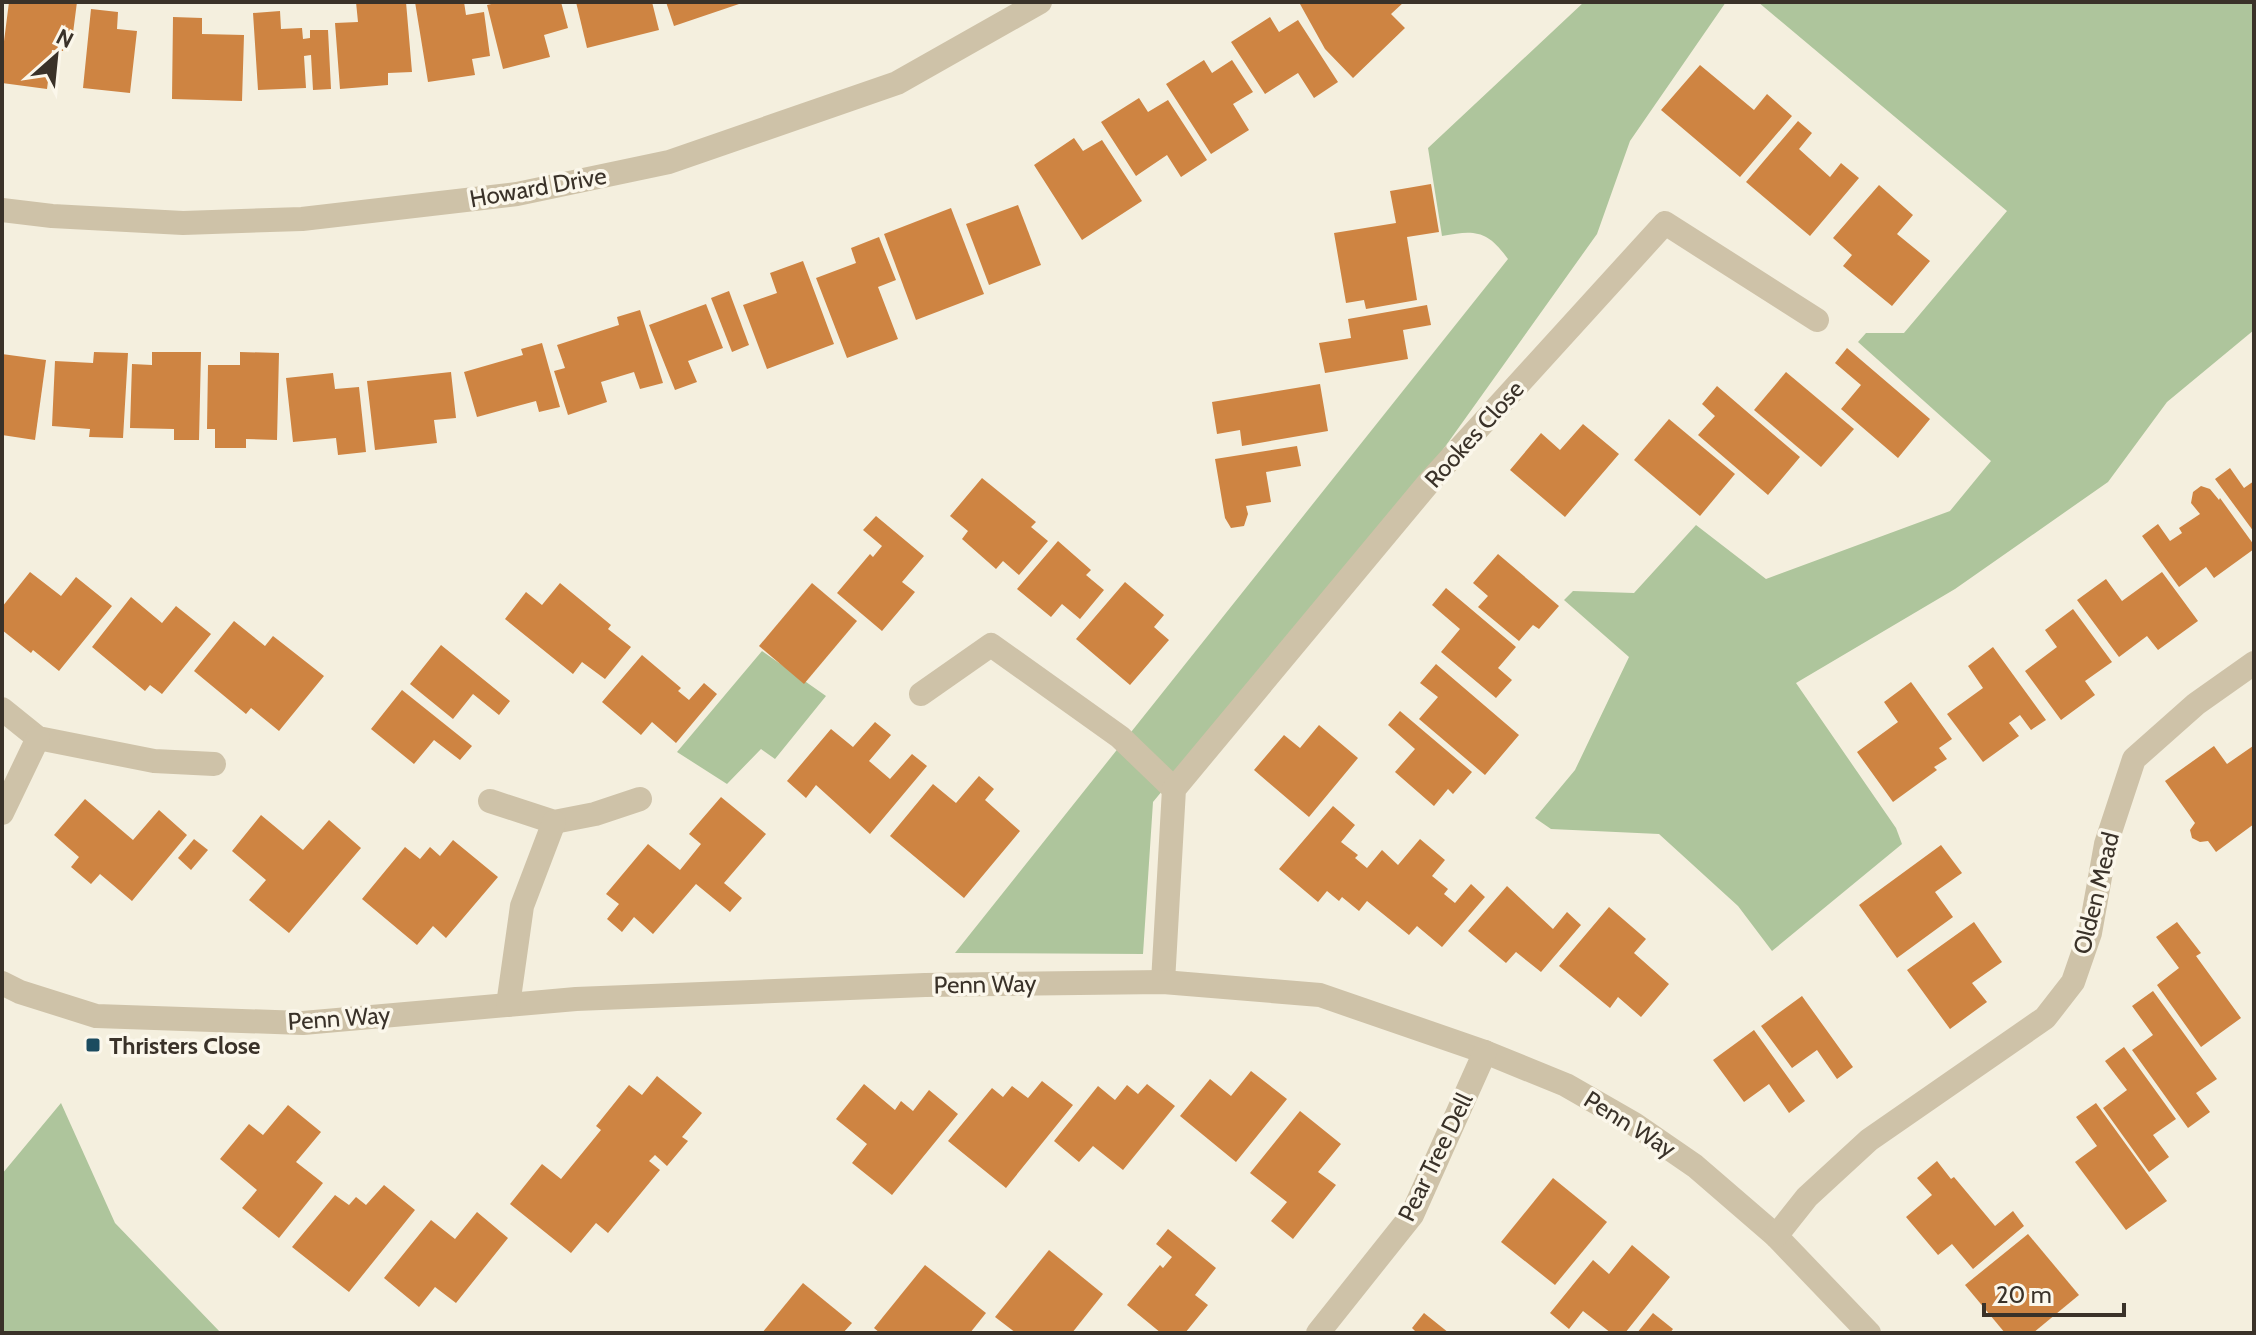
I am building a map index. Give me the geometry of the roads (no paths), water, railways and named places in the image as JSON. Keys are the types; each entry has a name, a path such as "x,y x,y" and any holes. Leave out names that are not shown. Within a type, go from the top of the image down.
{"street":[{"name":"Howard Drive","path":"2,210 52,216 183,223 388,211 517,194 669,162 897,83 1040,2"},
{"name":"Rookes Close","path":"1174,789 1431,480 1665,223 1817,320"},
{"path":"921,694 991,645 1120,737 1174,789 1163,982"},
{"name":"Olden Mead","path":"1776,1236 1807,1197 1869,1140 2045,1018 2073,982 2090,933 2106,844 2134,759 2196,704 2254,663"},
{"path":"2,709 38,738 154,761 214,764"},
{"path":"2,813 38,738"},
{"path":"490,801 554,822 595,814 640,799"},
{"path":"508,1005 522,906 554,822"},
{"name":"Penn Way","path":"2,983 20,992 96,1016 303,1023 576,999 925,985 1163,982 1320,995 1485,1052 1566,1085 1634,1124 1695,1166 1776,1236 1869,1333"},
{"name":"Pear Tree Dell","path":"1318,1333 1412,1215 1485,1052"}],"place":[{"name":"Thristers Close","path":"93,1045"}]}
